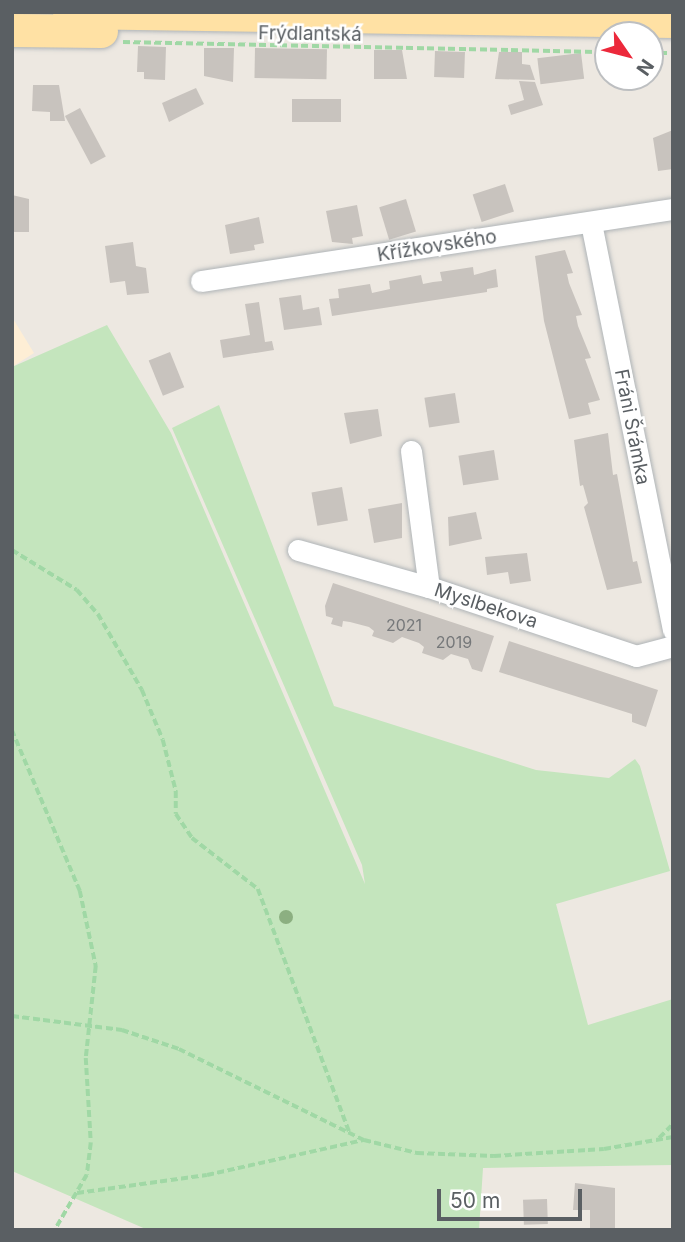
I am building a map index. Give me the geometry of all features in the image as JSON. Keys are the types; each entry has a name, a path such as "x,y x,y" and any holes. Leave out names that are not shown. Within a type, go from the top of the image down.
{"main road":[{"name":"Frýdlantská","path":"69,12 594,29"},
{"name":"Frýdlantská","path":"12,30 594,39"}],"street":[{"name":"Křížkovského","path":"201,281 673,209"},
{"name":"Fráni Šrámka","path":"591,223 673,630"},
{"path":"411,451 429,587"},
{"name":"Myslbekova","path":"298,550 429,587 636,656 673,646"}],"path":[{"path":"109,42 594,52"},
{"path":"12,550 77,590 98,614 142,690 163,740 176,791 176,814 192,838 258,889 349,1132"},
{"path":"12,730 80,891 96,966 88,1027 91,1143 87,1175 55,1230"},
{"path":"12,1016 122,1030 180,1049 364,1140 417,1153 494,1156 604,1149 673,1137"},
{"path":"657,1139 673,1124"},
{"path":"77,1193 207,1175 364,1140"}],"shaded area":[{"path":"12,317 34,353 12,367"}],"green space":[{"path":"107,325 171,433 365,884 362,865 172,428 219,405 334,706 536,770 609,778 635,759 640,766 670,871 556,904 588,1025 673,999 673,1165 483,1168 479,1230 148,1230 12,1171 12,367"}],"building":[{"path":"138,46 166,47 165,80 144,79 144,72 137,72"},
{"path":"204,48 234,48 233,82 204,76"},
{"path":"255,48 327,49 326,79 254,78"},
{"path":"374,50 402,50 407,79 374,79"},
{"path":"435,51 465,52 464,78 434,77"},
{"path":"499,52 522,52 522,64 530,65 535,80 495,79"},
{"path":"581,53 584,79 540,84 537,58"},
{"path":"519,81 535,82 543,105 511,115 508,105 524,100"},
{"path":"33,85 59,85 65,121 50,121 50,112 32,111"},
{"path":"196,88 204,104 169,122 162,103"},
{"path":"292,99 341,99 341,122 292,122"},
{"path":"80,108 106,157 91,165 65,116"},
{"path":"673,130 673,169 658,171 653,138"},
{"path":"505,184 514,212 482,222 473,195"},
{"path":"12,195 29,199 29,232 14,232"},
{"path":"406,199 416,232 389,240 379,207"},
{"path":"357,205 363,236 352,238 353,244 332,242 326,211"},
{"path":"259,217 264,243 254,245 255,250 230,254 225,225"},
{"path":"133,242 136,266 146,268 149,293 127,295 125,281 110,283 105,246"},
{"path":"565,250 573,273 567,274 569,283 582,315 576,316 578,326 591,358 585,359 600,400 588,403 591,414 569,419 544,321 535,256"},
{"path":"473,267 474,275 496,269 498,287 487,289 487,292 332,316 329,299 339,298 338,289 370,284 372,293 390,289 389,281 421,275 423,284 442,281 440,272"},
{"path":"301,295 303,310 319,307 322,325 284,330 279,298"},
{"path":"259,302 265,342 272,341 274,350 223,358 220,340 250,335 245,304"},
{"path":"170,352 184,387 163,396 149,361"},
{"path":"455,393 460,423 429,427 424,398"},
{"path":"378,409 382,436 350,444 344,413"},
{"path":"608,433 613,475 617,474 633,562 637,561 642,583 607,590 584,507 588,503 583,485 580,486 574,440"},
{"path":"494,450 499,480 463,485 458,456"},
{"path":"342,487 348,520 317,526 311,492"},
{"path":"402,503 402,538 374,543 368,509"},
{"path":"476,512 482,539 449,546 448,517"},
{"path":"527,553 531,581 510,584 508,572 487,575 485,557"},
{"path":"333,583 494,636 482,672 472,669 468,659 451,654 443,660 422,653 424,647 419,643 402,637 393,643 372,636 374,631 369,627 343,621 342,627 331,624 333,618 326,616 325,606"},
{"path":"509,641 658,690 646,727 632,722 632,714 499,672"},
{"path":"575,1183 615,1188 615,1228 590,1228 590,1210 573,1210"},
{"path":"547,1199 548,1224 524,1225 523,1200"}]}
